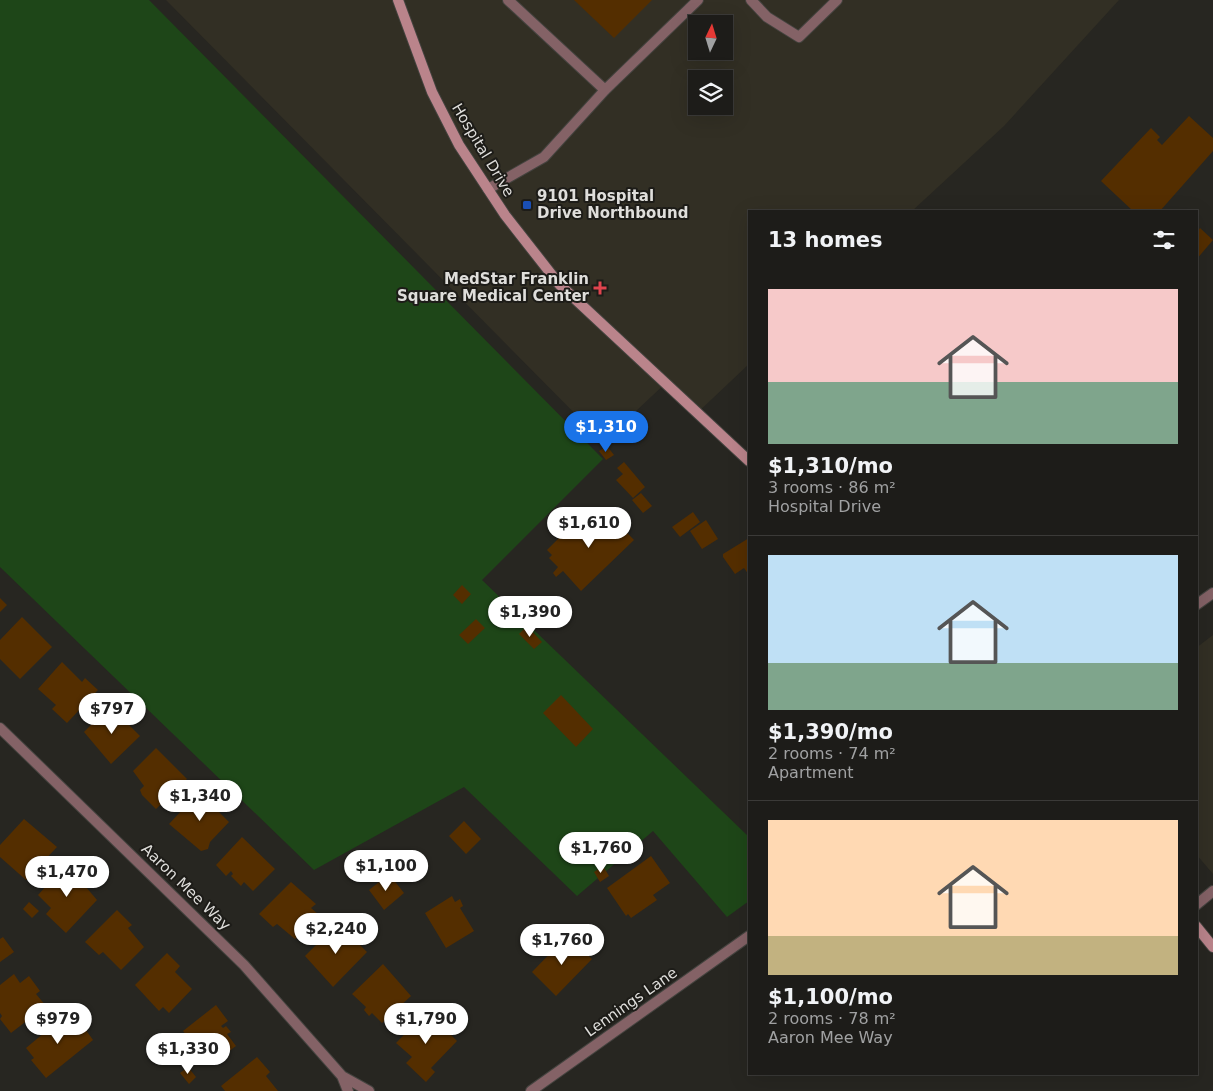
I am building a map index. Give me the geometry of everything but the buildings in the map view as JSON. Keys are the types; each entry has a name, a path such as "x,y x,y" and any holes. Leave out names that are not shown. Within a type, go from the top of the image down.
{"street":[{"name":"Hospital Drive","path":"398,0 432,92 459,145 505,215 559,284 748,460"},
{"path":"508,0 605,90"},
{"path":"488,189 544,157 605,90 698,0"},
{"path":"751,0 767,17 799,37 837,0"},
{"path":"1198,604 1213,594"},
{"name":"Aaron Mee Way","path":"0,728 244,964 342,1076 348,1091"},
{"path":"1198,903 1213,891"},
{"path":"1198,928 1213,947"},
{"name":"Lennings Lane","path":"531,1091 748,937"},
{"name":"Aaron Mee Way","path":"342,1076 369,1091"}],"shaded area":[{"name":"MedStar Franklin Square Medical Center","path":"166,0 1119,0 1004,126 913,210 748,210 748,365 695,415 669,380 603,442"},
{"path":"1213,635 1213,874 1198,856 1198,646"}],"green space":[{"path":"0,0 149,0 603,459 482,580 748,836 748,902 727,917 653,831 577,896 464,787 314,870 0,567"}],"place":[{"name":"9101 Hospital Drive Northbound","path":"527,205"},
{"name":"MedStar Franklin Square Medical Center","path":"600,288"}]}
